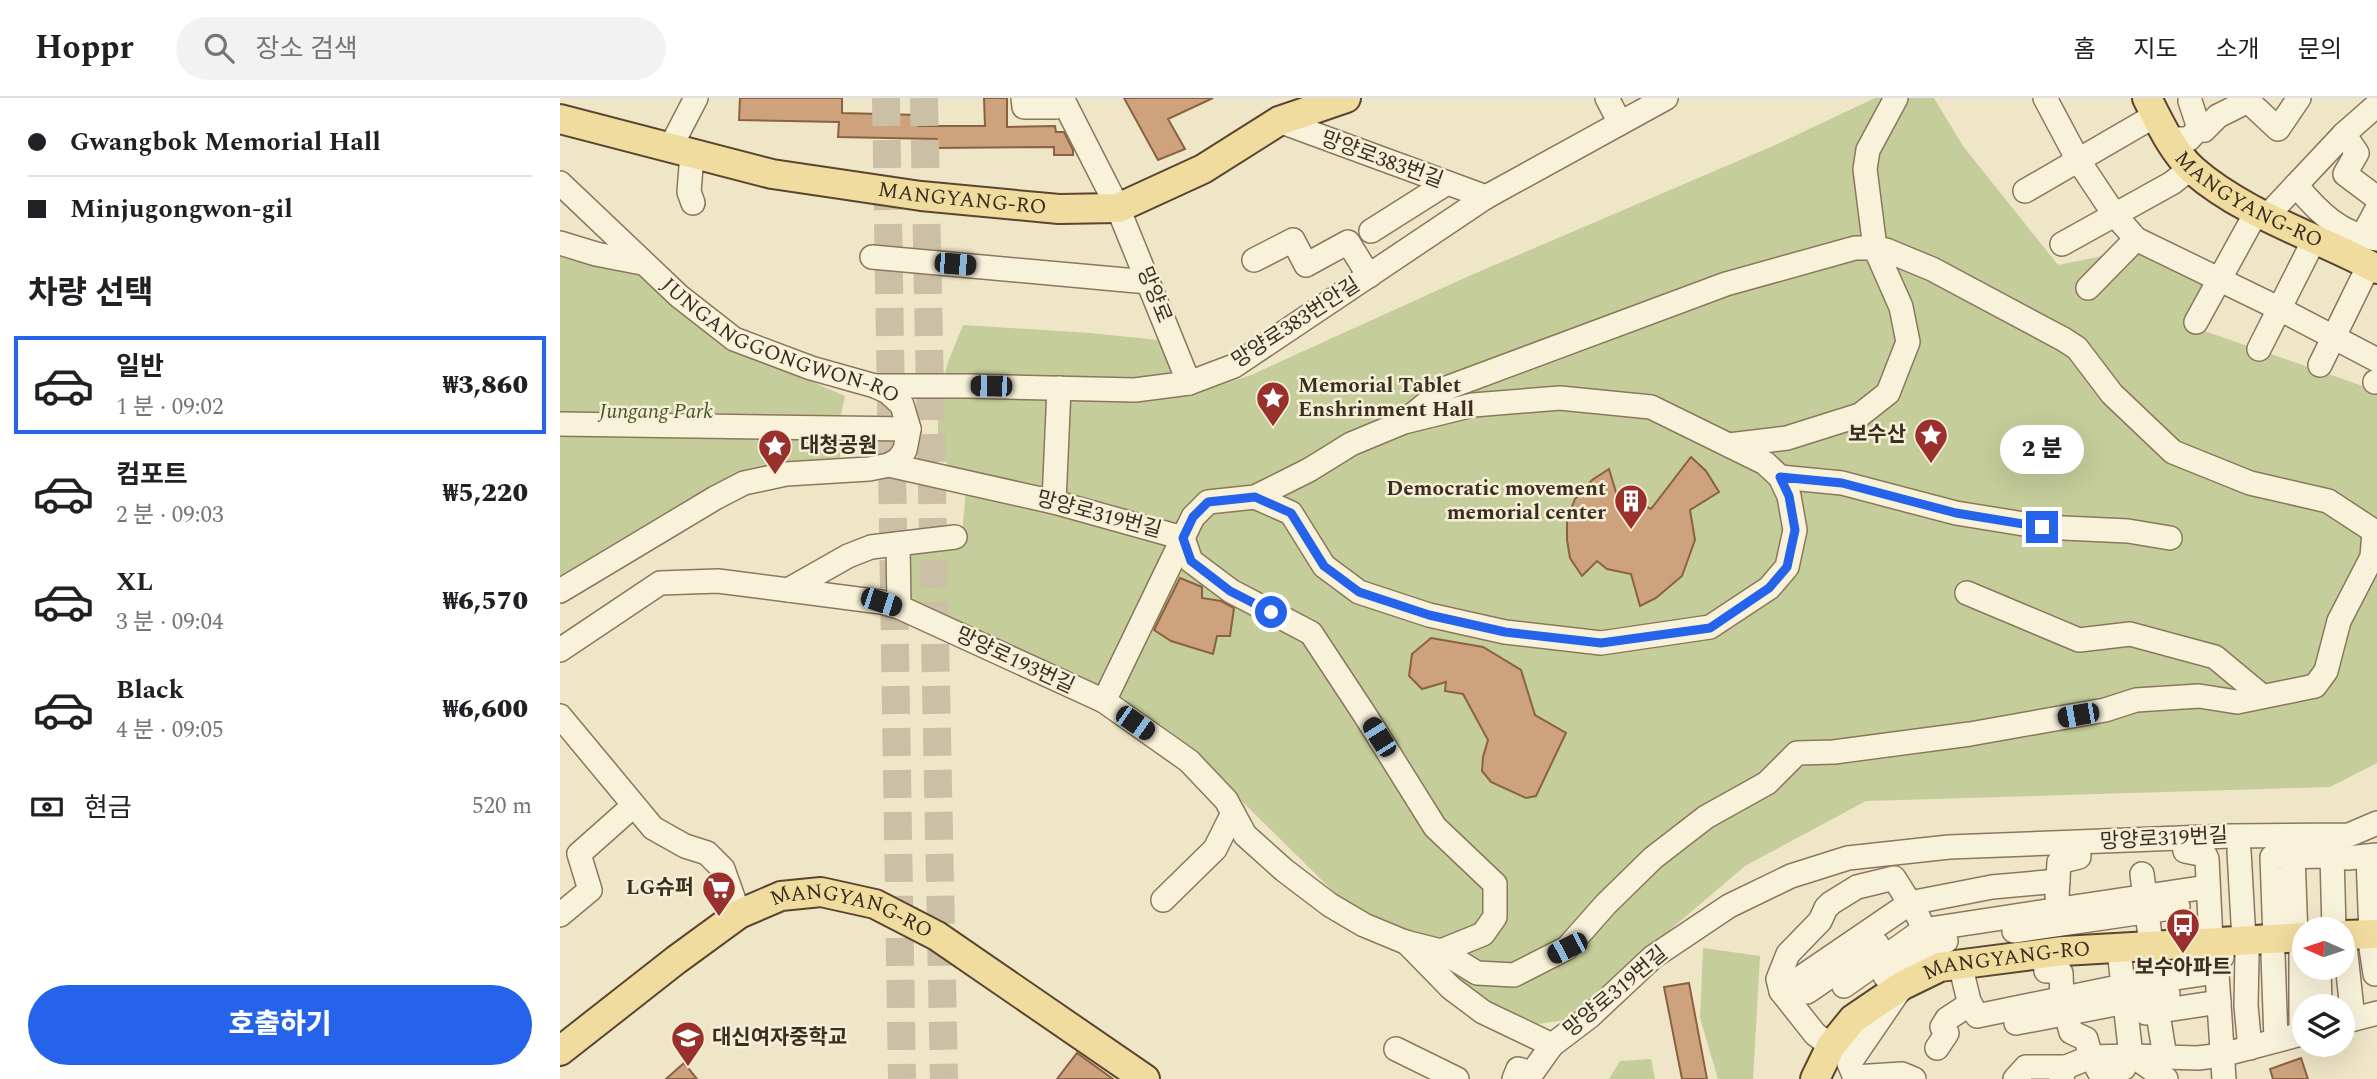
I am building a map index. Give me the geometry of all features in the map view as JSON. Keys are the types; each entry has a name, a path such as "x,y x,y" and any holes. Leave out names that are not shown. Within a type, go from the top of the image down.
{"main road":[{"name":"MANGYANG-RO","path":"560,119 772,174 921,195 1059,209 1118,208 1203,169 1279,121 1346,98"},
{"name":"MANGYANG-RO","path":"2151,107 2191,168 2212,184 2262,213 2315,238 2371,253"},
{"name":"MANGYANG-RO","path":"560,1051 739,914 780,896 821,892 875,904 936,936 1145,1079"},
{"name":"MANGYANG-RO","path":"1815,1079 1831,1046 1853,1019 1903,985 1930,938 2057,920 2150,952 2231,944 2290,944"}],"street":[{"path":"693,203 688,192 681,151 696,98"},
{"path":"1023,98 1024,107 1059,102"},
{"path":"1607,98 1620,123"},
{"name":"망양로383번안길","path":"875,386 1135,390 1189,383 1234,366 1486,197 1666,98"},
{"path":"1729,445 1787,438 1860,415 1888,393 1908,342 1901,307 1875,248 1865,169 1868,150 1896,98"},
{"path":"2045,98 2078,160 2114,214 2136,239 2334,338 2376,374"},
{"path":"2199,128 2204,130 2218,116 2247,99 2278,129 2299,98"},
{"path":"2190,101 2199,128"},
{"name":"망양로","path":"1059,102 1118,208 1189,383"},
{"path":"2196,322 2262,213 2297,185 2374,105"},
{"path":"2025,191 2078,160 2151,107"},
{"name":"망양로383번길","path":"1279,121 1486,197"},
{"path":"2174,144 2176,139 2189,139 2199,128"},
{"path":"2344,134 2357,153 2345,174 2370,193"},
{"path":"2062,244 2172,183 2191,168"},
{"name":"JUNGANGGONGWON-RO","path":"560,183 642,263 734,339 811,368 875,386 896,397 902,405 909,429 905,450 889,466"},
{"path":"1371,231 1447,183"},
{"path":"2297,185 2314,208 2371,253"},
{"path":"2320,366 2371,253 2377,209"},
{"path":"2259,349 2315,238"},
{"path":"2088,288 2136,239"},
{"path":"1254,260 1293,240 1307,265 1348,242 1369,276"},
{"path":"560,243 596,254 642,263"},
{"path":"1404,422 1444,389 1726,285 1855,248 1875,248 1932,269 2077,348 2112,394 2173,452 2250,483 2328,501 2374,531 2372,557 2339,621 2326,671 2315,686 2237,702 2199,696 2136,700 2105,710 1970,734 1834,752 1797,753 1767,783 1706,817 1653,858 1606,904 1567,948 1514,975 1477,973 1441,951 1405,942"},
{"path":"872,257 1148,282"},
{"path":"1054,502 1059,388"},
{"path":"1104,701 1193,517 1208,502 1255,497 1309,470 1351,444 1404,422 1473,405 1560,398 1651,407 1765,463 1780,477 1789,496 1795,530 1787,567 1769,588 1710,628 1601,643 1505,632 1429,615 1359,592 1324,566 1291,513 1255,497"},
{"path":"560,424 909,429"},
{"path":"560,591 693,510 744,483 786,474 889,466"},
{"name":"망양로319번길","path":"889,466 1054,502 1183,538 1191,561 1230,591 1311,633 1366,715 1435,827 1495,884 1495,917 1483,934 1441,951"},
{"path":"1780,477 1842,483 1956,513 2042,527 2128,531 2170,538"},
{"path":"788,590 848,556 871,547 955,537"},
{"path":"898,544 899,607"},
{"name":"망양로193번길","path":"560,650 660,583 718,581 881,602 899,607 1104,701 1189,761 1226,800 1245,835 1284,870 1330,905 1364,925 1405,942"},
{"path":"1968,593 2079,640 2130,634 2215,657 2262,696"},
{"path":"560,716 653,828 685,846 707,853 723,869 739,914"},
{"path":"560,915 590,890 579,854 633,806"},
{"path":"1163,900 1215,849 1233,813"},
{"name":"망양로319번길","path":"1405,942 1451,988 1483,1012 1552,1045 1589,1017 1653,957 1729,906 1791,876 1848,858 1949,847 2349,835 2377,824"},
{"path":"2183,838 2185,851 2205,855 2207,880 2231,944 2246,1006 2250,1048"},
{"path":"2078,844 2079,856 2059,862 2057,920 2046,971 2058,970 2061,973 2063,999 2071,1031 2086,1039 2091,1057"},
{"path":"2224,1079 2216,960 2222,957 2231,944 2239,851"},
{"path":"2297,994 2282,856 2372,856 2351,994"},
{"path":"2332,856 2358,938 2371,948 2375,974"},
{"path":"1820,867 1833,886 1831,903"},
{"path":"1831,1046 1815,1034 1781,991 1778,979 1788,954 1820,921 1831,903 1857,887 1894,878 1977,1016 2123,988 2156,997 2218,987"},
{"path":"1807,992 1994,911 2057,920 2101,911 2144,891 2207,880"},
{"path":"2144,891 2178,899 2207,880"},
{"path":"2144,891 2156,997 2148,1062"},
{"path":"1781,991 1828,958 1930,938 1946,940 1994,911 2057,920"},
{"path":"1849,992 1930,938"},
{"path":"2276,1040 2290,944"},
{"path":"1903,985 1849,1064 1855,1078 1902,1074 1914,1079"},
{"path":"2016,1024 2063,999 2123,988 2156,997"},
{"path":"2123,988 2148,1062"},
{"path":"1937,1048 1947,1033 1942,1027 1947,1019 1970,1003 2034,989 2063,999"},
{"path":"2355,1019 2377,1013"},
{"path":"2015,1079 2026,1068 2063,1073 2091,1057 2148,1062 2198,1058 2222,1055 2292,1036"},
{"path":"1514,1079 1518,1069 1532,1073 1552,1045"},
{"path":"1396,1049 1457,1079"},
{"path":"2103,1079 2097,1069 2140,1067 2148,1062"}],"green space":[{"path":"1875,98 1934,98 1963,146 2058,265 2142,248 2212,280 2190,326 2377,391 2377,763 2330,787 1866,801 1745,866 1564,1020 1531,1025 1475,998 1348,906 1196,756 906,601 907,551 961,547 966,489 938,451 938,397 963,325 1168,341 1192,394 1251,375 1469,276 1773,146"},
{"name":"Jungang Park","path":"560,250 641,275 729,346 845,396 840,419 840,464 785,468 560,584"},
{"path":"1703,948 1760,956 1753,1079 1718,1079 1700,1018"},
{"path":"1651,1059 1655,1079 1609,1079 1620,1061"}],"building":[{"path":"740,98 842,98 842,113 918,115 918,126 985,126 984,98 1007,98 1007,127 1055,126 1056,132 1064,132 1073,155 1054,155 1054,147 937,148 937,139 838,137 839,122 739,120"},
{"path":"1124,98 1213,98 1168,119 1185,149 1158,160"},
{"name":"Democratic movement memorial center","path":"1691,457 1706,471 1719,492 1690,510 1695,540 1682,576 1656,598 1640,606 1631,574 1607,569 1597,561 1582,576 1570,558 1567,520 1575,499 1592,480 1609,469 1618,499 1636,501 1651,509"},
{"path":"1180,578 1202,587 1202,598 1221,601 1234,608 1230,636 1217,636 1213,654 1171,641 1154,630"},
{"path":"1431,638 1483,647 1521,670 1535,715 1566,733 1536,796 1526,798 1491,782 1482,771 1488,740 1463,694 1445,691 1446,682 1422,689 1409,676 1412,654"},
{"path":"1689,983 1707,1079 1682,1079 1664,987"},
{"path":"1077,1053 1113,1079 1057,1079"},
{"path":"2301,1058 2308,1079 2273,1079 2270,1069"},
{"path":"684,1063 697,1079 666,1079"}],"tunnel":[{"path":"886,98 902,1079"},
{"path":"924,98 944,1079"}],"place":[{"name":"Memorial Tablet Enshrinment Hall","path":"1273,428"},
{"name":"보수산","path":"1931,465"},
{"name":"대청공원","path":"775,476"},
{"name":"Democratic movement memorial center","path":"1631,531"},
{"name":"LG슈퍼","path":"719,918"},
{"name":"보수아파트","path":"2183,955"},
{"name":"대신여자중학교","path":"688,1068"}],"route":[{"path":"1271,612 1230,591 1191,561 1183,538 1193,517 1208,502 1255,497 1291,513 1324,566 1359,592 1429,615 1505,632 1601,643 1710,628 1769,588 1787,567 1795,530 1789,496 1780,477 1842,483 1956,513 2042,527"}]}
